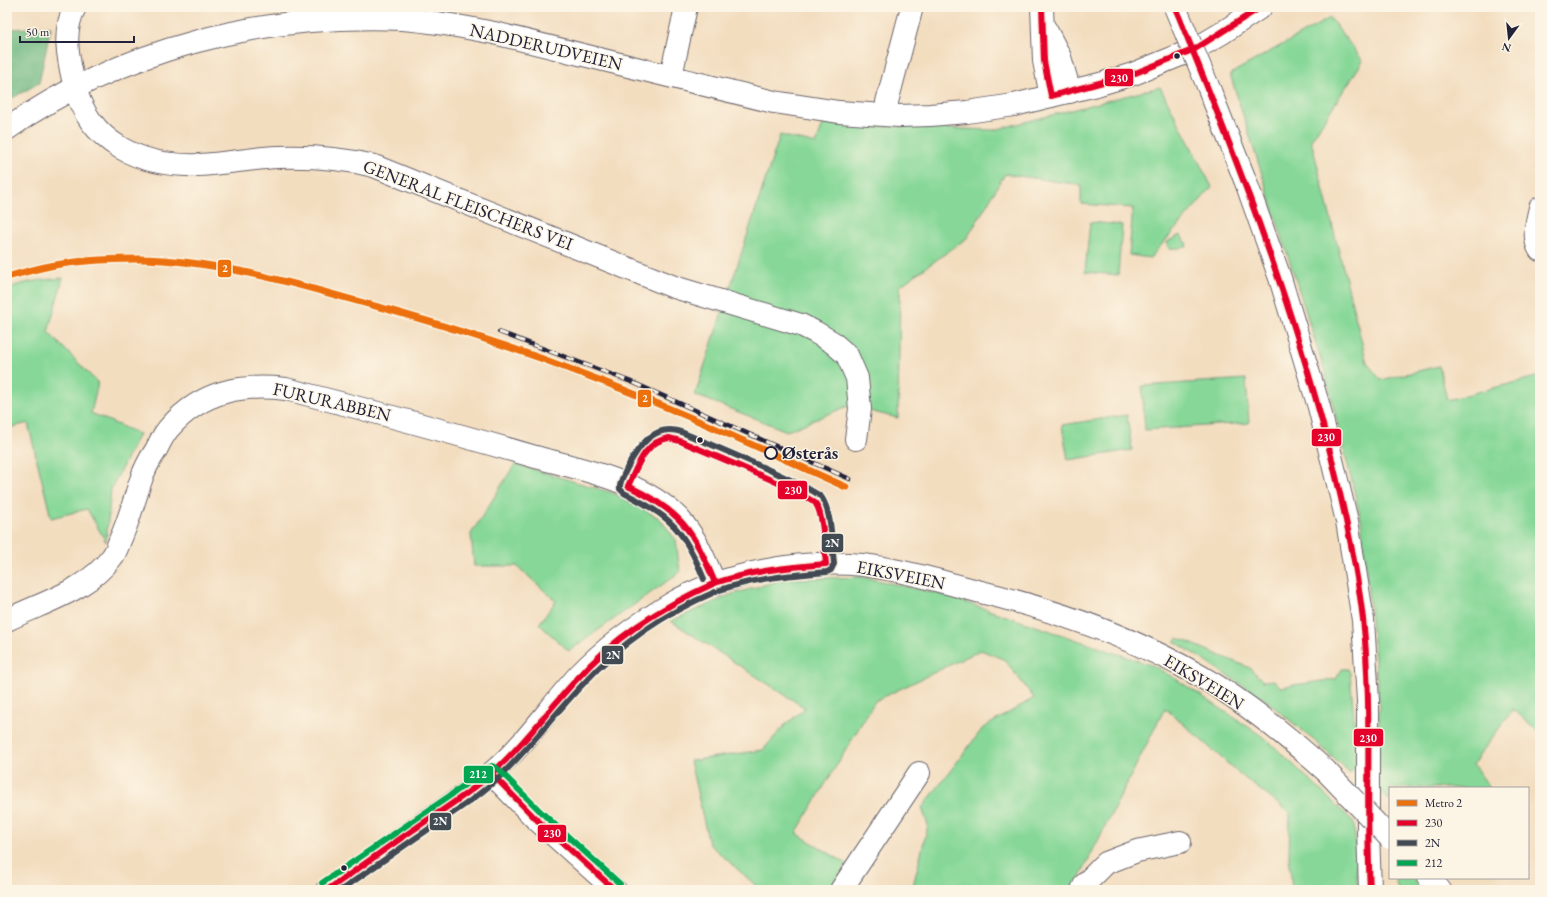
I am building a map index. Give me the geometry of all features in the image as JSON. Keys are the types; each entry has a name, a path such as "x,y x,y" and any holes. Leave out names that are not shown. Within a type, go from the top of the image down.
{"street":[{"name":"GENERAL FLEISCHERS VEI","path":"75,7 68,26 67,41 70,70 80,105 103,135 116,146 146,159 180,165 200,165 276,157 308,156 352,161 374,166 674,286 801,324 832,342 847,355 857,378 860,410 856,439"},
{"path":"671,76 686,7"},
{"path":"887,115 887,102 912,7"},
{"path":"1175,7 1247,185 1280,278 1319,407 1347,521 1363,620 1368,701 1368,830 1370,890"},
{"name":"NADDERUDVEIEN","path":"7,130 39,108 75,87 162,52 220,36 296,23 357,19 403,20 474,29 774,102 839,112 887,115 930,115 967,112 1014,105 1133,74 1195,49 1261,7"},
{"path":"1043,16 1044,61 1060,94"},
{"path":"1540,208 1536,227 1536,240 1540,250"},
{"name":"FURURABBEN","path":"7,620 58,597 91,579 104,567 114,555 127,525 142,478 152,456 169,427 193,405 212,395 264,387 286,389 430,426 588,472 628,486 660,503 671,511 687,527 701,550 715,584"},
{"name":"EIKSVEIEN","path":"327,890 492,774 517,749 578,676 611,645 653,616 675,602 715,584 738,576 785,568 826,564 859,565 904,572 1002,597 1052,611 1103,628 1153,651 1200,675 1266,720 1326,771 1389,837"},
{"path":"841,890 919,773"},
{"path":"492,774 535,818 614,890"},
{"path":"1082,890 1085,884 1106,863 1137,852 1180,842"},
{"path":"1430,879 1440,890"}],"green space":[{"path":"1330,18 1363,61 1311,140 1367,363 1381,380 1439,366 1447,400 1540,376 1540,733 1513,709 1473,764 1489,787 1389,787 1389,800 1379,790 1379,701 1361,519 1324,369 1230,74"},
{"path":"51,27 39,83 7,101 7,29"},
{"path":"1160,87 1212,187 1150,258 1129,255 1133,208 1081,204 1081,185 1005,174 967,238 900,286 898,418 848,406 787,431 695,395 780,135 816,144 823,124 994,130"},
{"path":"1090,222 1122,225 1118,275 1085,272"},
{"path":"1180,235 1186,242 1187,247 1169,249 1167,242"},
{"path":"63,278 48,332 98,383 91,413 139,434 111,489 106,542 87,509 51,518 28,423 9,428 7,415 7,289 41,280"},
{"path":"1246,379 1249,423 1145,430 1142,386"},
{"path":"1127,415 1132,450 1068,460 1062,425"},
{"path":"515,464 613,493 659,518 676,540 680,572 569,651 539,624 556,601 517,566 474,566 471,534"},
{"path":"863,577 944,595 1154,666 1179,681 1265,738 1354,822 1358,890 1292,890 1289,856 1290,813 1242,776 1165,708 1073,890 912,890 928,825 922,808 983,728 1034,698 1005,660 981,650 875,701 796,833 847,864 829,890 761,890 709,844 690,761 763,750 784,726 805,708 671,621 730,595 784,579"},
{"path":"1178,638 1250,668 1263,681 1274,680 1280,687 1336,679 1342,669 1348,669 1350,673 1358,764 1350,773 1316,742 1264,699 1174,641"},
{"path":"1395,879 1413,879 1423,890 1398,890"}],"railway":[{"path":"499,332 634,383 850,479"}],"metro line":[{"name":"2","path":"7,277 72,262 138,259 164,260 217,267 295,284 434,323 549,361 679,413 846,487"}],"transit line":[{"name":"230","path":"1042,7 1044,61 1051,96 1133,74 1195,49 1261,7"},
{"name":"230","path":"1175,7 1218,114 1277,275 1312,384 1343,507 1360,597 1366,653 1368,687 1368,822 1370,890"},
{"name":"2N","path":"704,579 690,548 674,526 654,509 624,493 620,489 622,478 636,452 648,439 663,431 671,430 681,432 780,475 822,498 828,512 834,564 831,570 827,572 760,580 720,590"},
{"name":"230","path":"669,438 680,441 775,482 795,491 816,504 821,517 826,564 770,570 742,575 715,583 700,549 683,524 661,504 628,486 639,463 648,449 661,440 669,438"},
{"name":"230","path":"327,890 483,781 515,751 566,691 607,649 659,612 715,583"},
{"name":"2N","path":"341,890 490,785 510,766 598,668 629,642 661,619 715,592"},
{"name":"212","path":"322,883 492,766 497,768 541,812 620,884"},
{"name":"230","path":"492,774 535,818 615,890"}],"place":[{"name":"Østerås","path":"771,453"}]}
